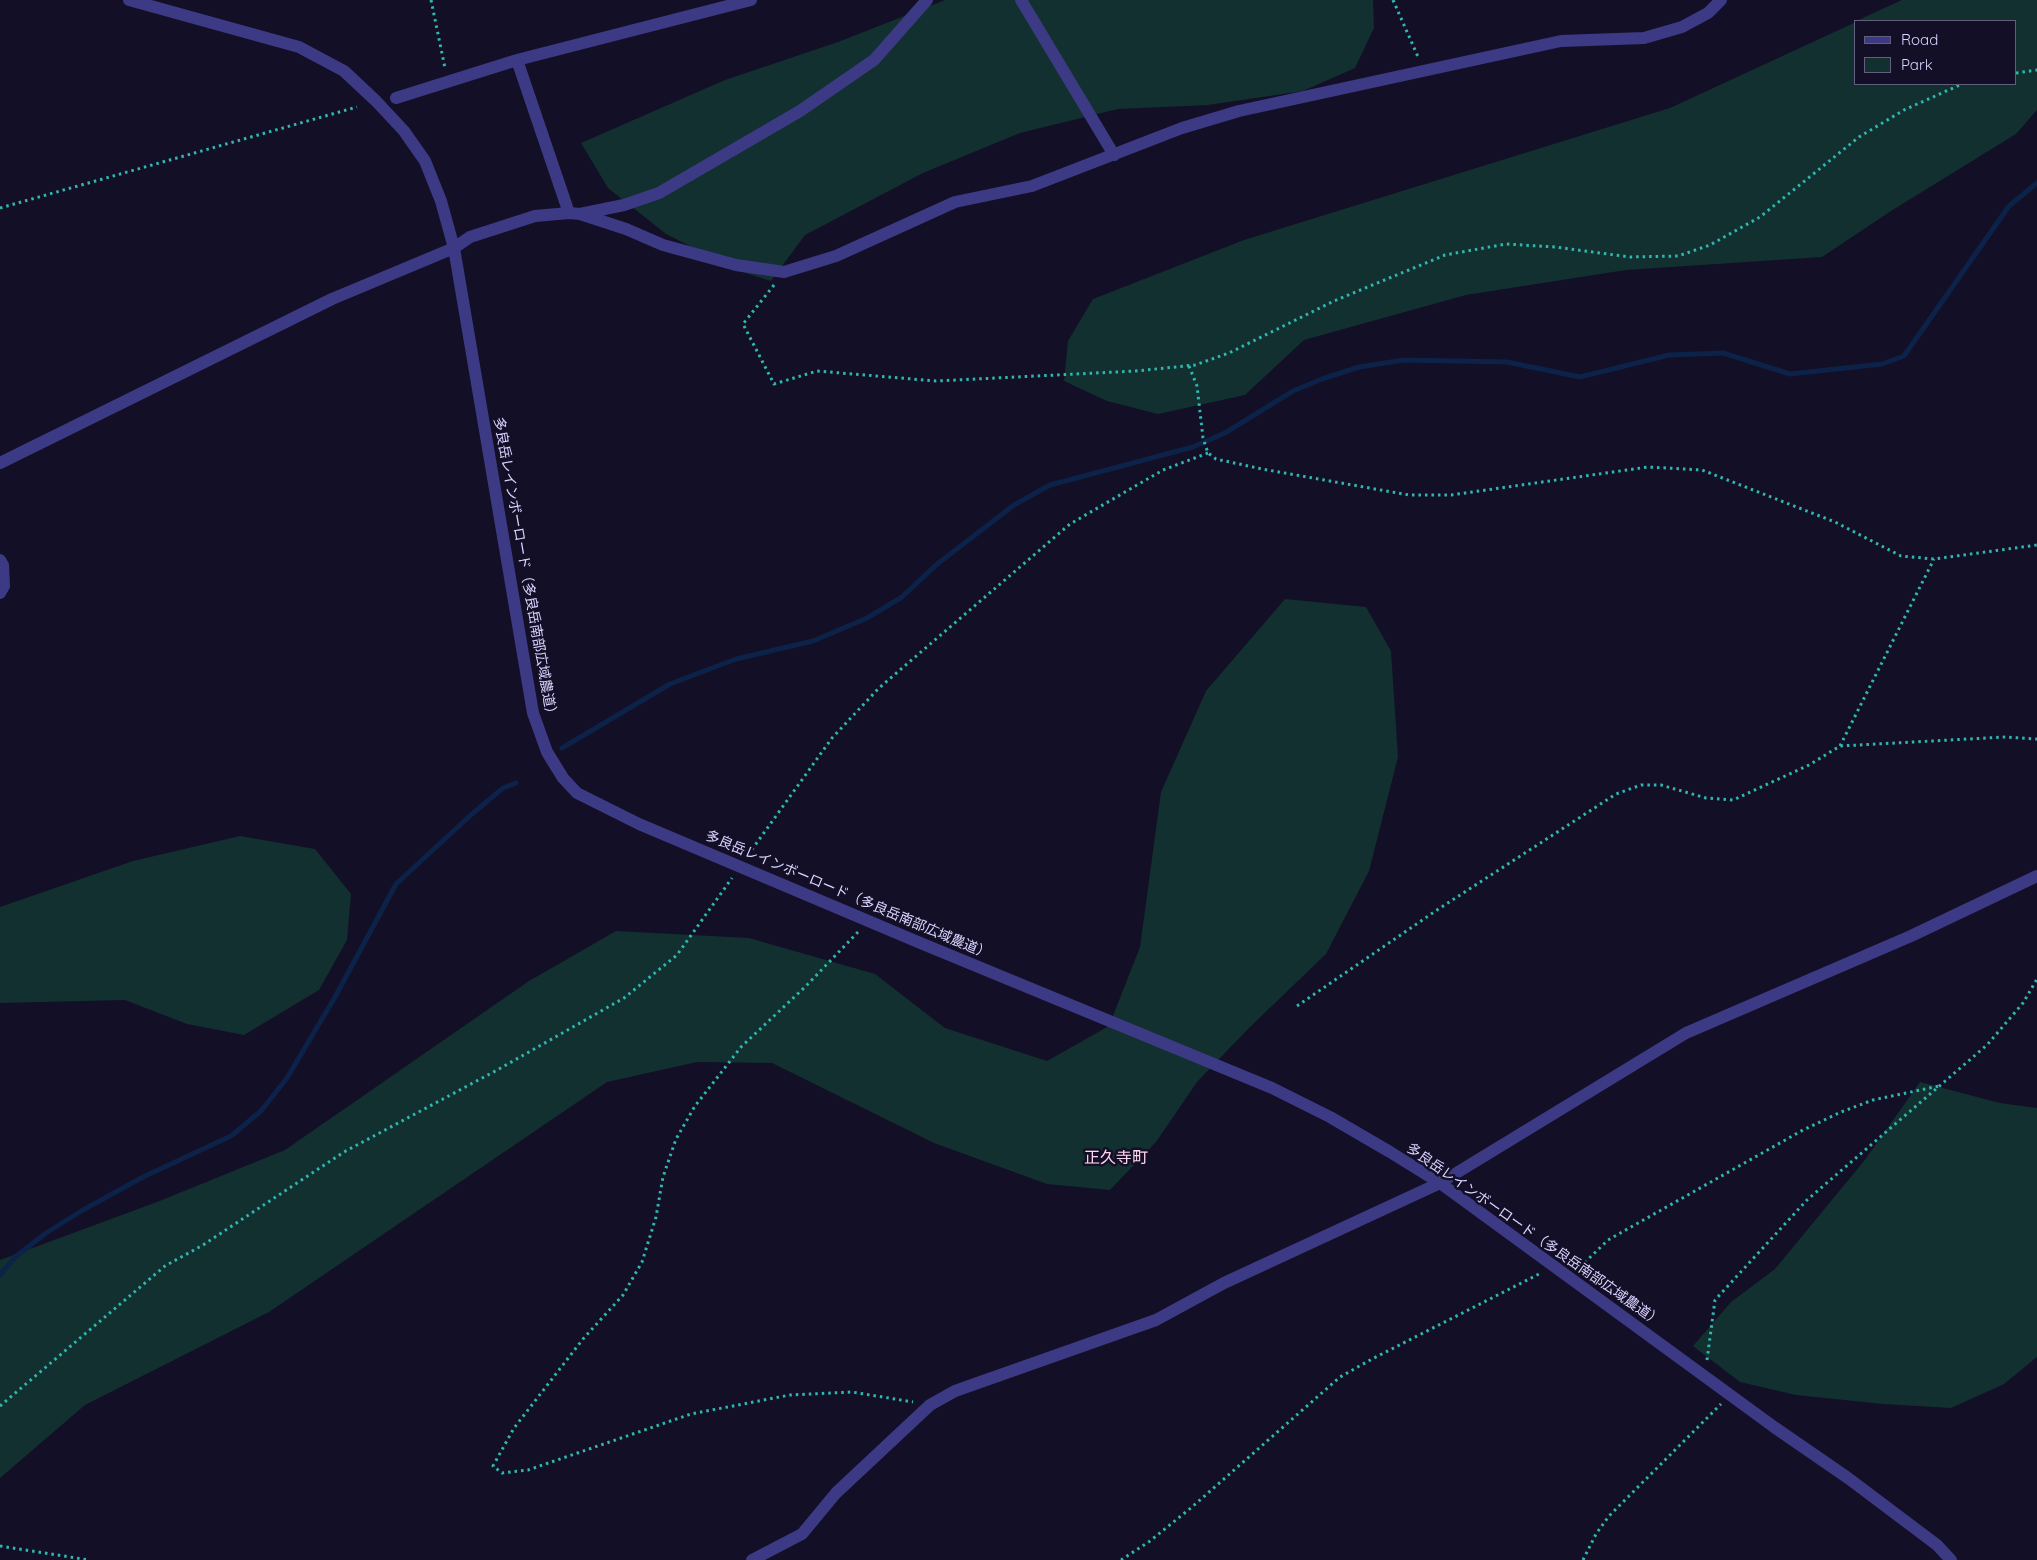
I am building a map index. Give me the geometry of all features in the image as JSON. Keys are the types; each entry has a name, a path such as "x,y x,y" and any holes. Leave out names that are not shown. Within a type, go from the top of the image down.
{"street":[{"name":"多良岳レインボーロード（多良岳南部広域農道）","path":"129,0 299,47 344,72 404,130 425,161 442,201 454,248 533,713 547,752 563,778 577,793 640,824 1272,1088 1339,1122 1440,1184 1911,1525 1938,1545 1952,1560"},
{"path":"396,98 516,60 751,0"},
{"path":"1,462 332,299 454,248 470,237 535,216 575,214 624,205 659,194 800,111 874,60 927,0"},
{"path":"1021,0 1114,154"},
{"path":"575,214 626,229 663,245 736,265 784,272 836,256 955,202 1032,186 1182,128 1239,111 1561,41 1644,38 1682,27 1708,12 1721,0"},
{"path":"516,60 575,214"},
{"path":"0,560 3,565 4,586 0,592"},
{"path":"752,1560 802,1534 836,1493 930,1405 955,1391 1156,1320 1224,1283 1440,1184 1686,1033 1912,936 2037,876"}],"path":[{"path":"431,0 447,81"},
{"path":"1393,0 1423,70"},
{"path":"2017,73 2037,70"},
{"path":"784,272 744,324 774,384 817,371 936,382 1136,371 1189,366 1229,353 1334,301 1445,255 1506,244 1555,247 1630,256 1678,256 1710,245 1760,217 1859,137 1904,110 1960,85"},
{"path":"0,208 357,108"},
{"path":"1189,366 1197,386 1203,438 1208,453 1216,459 1262,469 1409,495 1451,495 1648,467 1702,470 1835,522 1901,556 1934,559 2037,545"},
{"path":"0,1406 165,1266 203,1245 344,1152 499,1069 624,998 677,955 832,738 880,688 1070,524 1163,470 1208,453"},
{"path":"1840,746 1934,559"},
{"path":"1297,1006 1437,910 1616,794 1641,784 1661,785 1706,798 1733,800 1809,764 1840,746 2005,737 2037,739"},
{"path":"868,920 806,986 741,1047 695,1106 676,1139 665,1169 656,1218 642,1262 623,1295 583,1339 514,1428 493,1466 502,1473 528,1470 691,1414 790,1395 852,1392 930,1405"},
{"path":"1704,1375 1715,1300 1807,1200 1987,1045 2023,1003 2037,979"},
{"path":"1569,1278 1608,1240 1803,1130 1841,1112 1874,1100 1939,1086"},
{"path":"1121,1560 1150,1541 1192,1507 1340,1377 1553,1267"},
{"path":"1583,1560 1596,1534 1609,1516 1730,1394"},
{"path":"0,1546 89,1560"}],"green space":[{"path":"945,0 1373,0 1374,28 1355,68 1303,91 1208,105 1118,109 1020,133 923,173 805,235 771,281 739,271 666,234 608,188 581,143 725,80 838,42"},
{"path":"1902,0 2037,0 2037,110 2016,134 1891,211 1822,257 1626,270 1466,295 1304,340 1245,395 1158,414 1107,401 1064,381 1068,341 1093,299 1244,240 1670,108 1854,23 1854,85 2017,85 2017,20 1858,20"},
{"path":"1285,599 1366,607 1391,651 1398,757 1369,871 1326,954 1249,1028 1197,1082 1156,1142 1110,1190 1047,1184 934,1143 772,1063 697,1062 607,1082 269,1312 85,1405 0,1478 0,1260 157,1202 285,1150 529,981 616,931 749,938 875,974 945,1028 1047,1061 1109,1026 1140,947 1161,792 1206,691"},
{"path":"240,836 315,849 351,894 347,940 319,990 244,1035 187,1024 125,1000 0,1003 0,907 133,861"},
{"path":"1920,1082 2000,1103 2037,1108 2037,1357 2004,1384 1951,1408 1883,1404 1796,1395 1740,1382 1693,1346 1731,1302 1775,1269 1864,1161"}],"waterway":[{"path":"562,748 670,684 736,659 813,641 867,618 902,597 936,565 1014,505 1050,485 1193,447 1225,433 1293,391 1359,367 1404,360 1507,362 1580,377 1669,355 1723,353 1790,374 1882,364 1904,356 2009,206 2037,183"},
{"path":"0,1275 15,1257 46,1233 143,1177 231,1136 261,1111 287,1078 335,997 396,884 472,814 503,788 516,783"}],"district":[{"name":"正久寺町","path":"1116,1158"}]}
